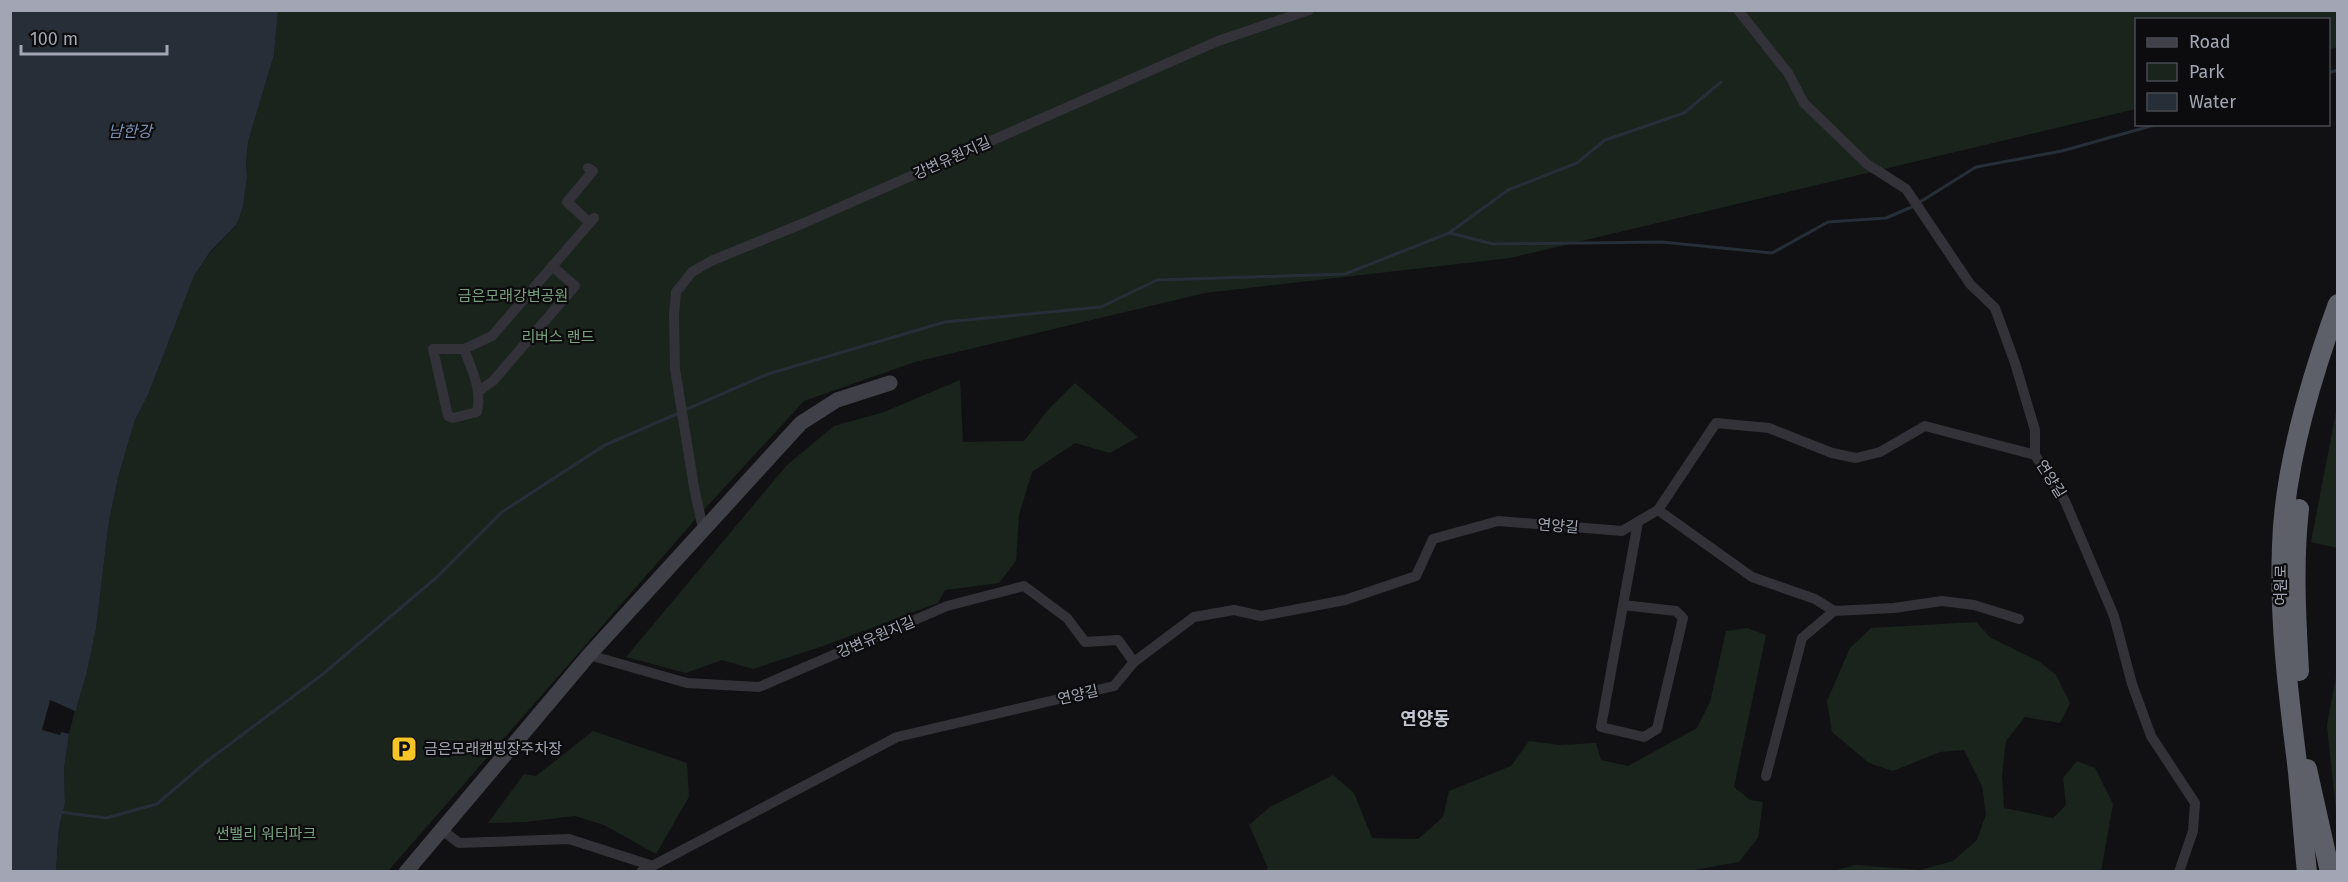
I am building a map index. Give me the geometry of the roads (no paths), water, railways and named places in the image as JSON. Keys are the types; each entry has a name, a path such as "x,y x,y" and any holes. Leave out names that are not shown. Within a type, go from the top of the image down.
{"highway":[{"name":"여원로","path":"2318,872 2301,762 2287,696 2282,625 2282,544 2290,475 2303,412 2337,304"},
{"name":"여원로","path":"2307,872 2296,614 2296,533 2314,416 2337,343"},
{"path":"2292,872 2301,762"},
{"path":"2301,762 2330,872"}],"street":[{"name":"강변유원지길","path":"703,529 675,369 676,292 692,272 711,261 804,223 1218,41 1309,10"},
{"path":"1738,10 1788,73 1804,103 1867,164 1906,189 1970,284 1995,308 2015,363 2035,430 2035,455"},
{"path":"464,348 479,391 477,412 453,418 448,416 433,349 464,348 492,336 592,221 567,202 593,171 588,168"},
{"path":"479,391 493,381 575,286 552,266"},
{"path":"406,872 589,655 801,423 837,400 890,383"},
{"name":"연양길","path":"648,869 897,737 1114,686 1134,662 1194,617 1234,610 1261,616 1346,600 1416,576 1433,539 1498,521 1622,531 1658,510 1716,423 1769,428 1832,453 1856,458 1880,452 1925,426 2035,455 2065,501 2106,595 2132,684 2151,736 2195,803 2193,831 2179,872"},
{"path":"1658,510 1752,577 1815,599 1834,611 1894,608 1942,601 1974,605 2019,619"},
{"path":"1623,605 1676,611 1683,618 1657,729 1644,737 1601,727 1623,605 1638,522"},
{"name":"강변유원지길","path":"589,655 687,683 759,687 947,606 1024,586 1067,618 1085,642 1118,640 1134,662"},
{"path":"1766,776 1802,638 1834,611"},
{"path":"442,830 459,843 569,839 648,869"}],"water":[{"name":"남한강","path":"10,11 278,11 274,55 248,142 243,207 237,224 210,252 194,276 148,395 135,420 119,474 109,521 96,629 87,672 69,734 64,769 65,803 59,828 56,871 11,871"}],"waterway":[{"path":"2330,72 2338,70"},
{"path":"685,410 768,374 945,322 1101,307 1157,280 1345,274 1449,233 1508,190 1577,163 1605,140 1684,113 1721,82"},
{"path":"1920,202 1976,167 2062,151 2151,126"},
{"path":"1450,233 1493,244 1662,242 1772,253 1828,222 1886,218 1914,206"},
{"path":"60,812 106,818 157,804 206,762 323,674 437,577 502,512 605,445 679,413"}],"place":[{"name":"금은모래캠핑장주차장","path":"404,749"}],"district":[{"name":"연양동","path":"1425,719"}],"park label":[{"name":"금은모래강변공원","path":"513,296"},
{"name":"리버스 랜드","path":"558,337"},
{"name":"썬밸리 워터파크","path":"266,834"}]}
